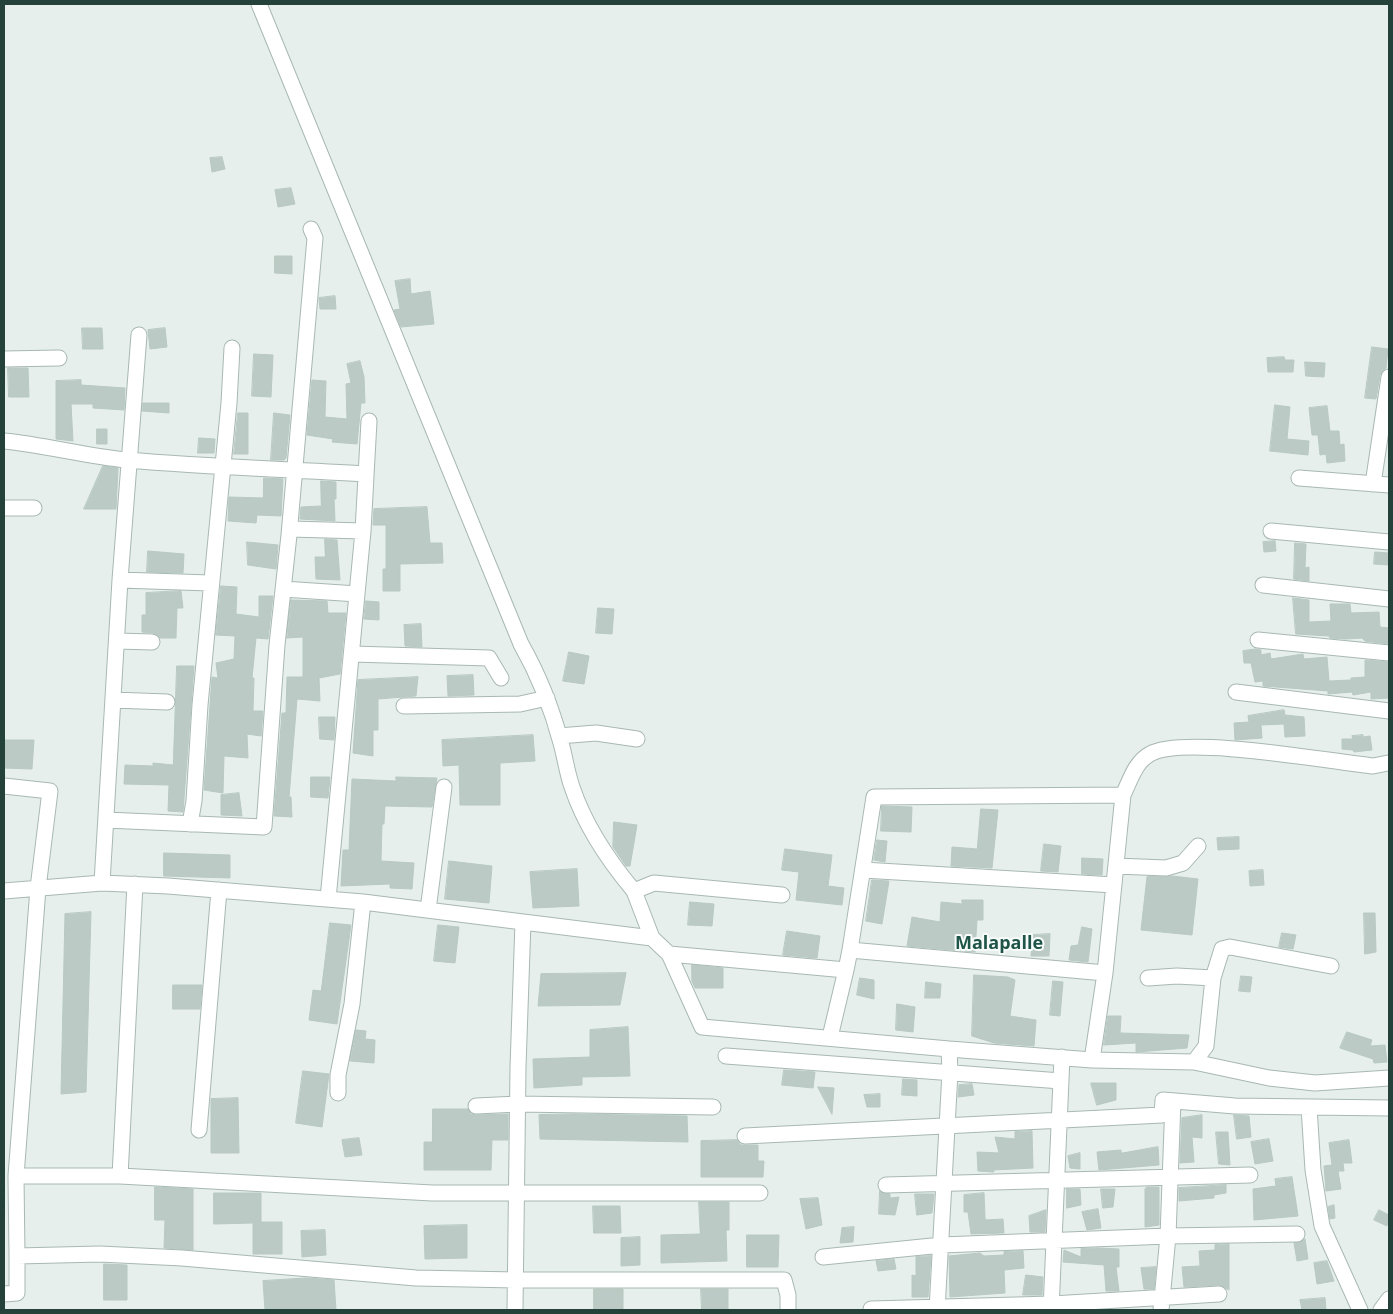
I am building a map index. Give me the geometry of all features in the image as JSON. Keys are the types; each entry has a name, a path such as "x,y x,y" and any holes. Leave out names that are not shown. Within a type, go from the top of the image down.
{"street":[{"path":"259,4 520,644 547,698 559,736 571,786 583,816 610,863 634,891 652,938 669,954 702,1027 1092,1060 1194,1062 1269,1078 1315,1083 1389,1078"},
{"path":"106,820 264,826 283,589 290,529 315,238 311,229"},
{"path":"102,883 128,460 139,335"},
{"path":"190,824 194,801 210,583 221,464 229,403 232,348"},
{"path":"4,360 59,358"},
{"path":"1373,484 1389,377"},
{"path":"328,899 363,531 369,421"},
{"path":"4,441 128,460 366,474"},
{"path":"1299,478 1389,485"},
{"path":"4,508 34,508"},
{"path":"290,529 363,531"},
{"path":"1271,531 1389,542"},
{"path":"120,580 210,583"},
{"path":"1263,585 1389,599"},
{"path":"283,589 357,594"},
{"path":"117,640 152,642"},
{"path":"1258,640 1389,653"},
{"path":"352,654 489,658 501,678"},
{"path":"1236,692 1389,711"},
{"path":"404,706 520,704 547,698"},
{"path":"113,700 167,702"},
{"path":"559,736 596,733 637,739"},
{"path":"1092,1060 1105,973 1124,795 1135,769 1149,754 1169,747 1206,747 1373,766 1389,761"},
{"path":"4,786 50,791 38,888 16,1176 17,1292 4,1294"},
{"path":"428,910 444,787"},
{"path":"830,1037 850,950 874,797 1124,795"},
{"path":"1116,866 1166,868 1183,863 1198,846"},
{"path":"863,870 1114,885"},
{"path":"4,890 102,883 219,890 363,902 652,938"},
{"path":"634,891 654,883 782,895"},
{"path":"120,1176 135,884"},
{"path":"199,1130 219,890"},
{"path":"338,1093 338,1075 352,1004 363,902"},
{"path":"515,1310 523,922"},
{"path":"1194,1062 1206,1046 1213,978 1222,949 1230,947 1331,966"},
{"path":"850,950 1105,973"},
{"path":"669,954 846,970"},
{"path":"1148,978 1177,976 1213,978"},
{"path":"937,1308 942,1245 950,1072 949,1048"},
{"path":"726,1056 1061,1081"},
{"path":"1051,1307 1062,1057"},
{"path":"745,1136 907,1128 947,1128 1060,1119 1162,1115 1163,1100 1235,1106 1389,1108"},
{"path":"1162,1303 1168,1236 1173,1101"},
{"path":"476,1106 518,1104 713,1107"},
{"path":"1309,1107 1313,1170 1322,1226 1360,1310"},
{"path":"886,1185 1250,1175"},
{"path":"16,1176 120,1176 432,1193 760,1193"},
{"path":"823,1257 942,1245 1168,1236 1297,1234"},
{"path":"17,1256 100,1254 173,1257 416,1278 784,1280 788,1296 788,1310"},
{"path":"871,1309 1051,1307 1162,1303 1220,1294"},
{"path":"1380,1310 1389,1299"}],"building":[{"path":"222,157 225,169 212,172 210,158"},
{"path":"291,188 295,204 278,207 275,190"},
{"path":"275,256 292,256 292,274 275,273"},
{"path":"410,279 411,294 430,291 434,324 401,327 394,310 400,309 395,281"},
{"path":"335,296 336,309 320,309 319,298"},
{"path":"82,328 102,328 103,349 83,349"},
{"path":"165,328 167,347 150,349 148,330"},
{"path":"1372,347 1388,349 1386,368 1380,375 1376,399 1365,398"},
{"path":"254,354 273,355 271,397 252,396"},
{"path":"1284,357 1285,360 1294,360 1293,372 1268,372 1267,358"},
{"path":"360,361 364,377 365,403 361,403 357,444 332,442 333,439 307,435 312,380 326,381 325,417 347,419 346,384 351,383 347,364"},
{"path":"1305,362 1325,363 1324,377 1306,376"},
{"path":"8,368 28,368 29,397 9,397"},
{"path":"81,380 81,385 125,388 124,410 93,408 93,404 71,404 73,441 56,439 56,381"},
{"path":"143,403 169,403 169,413 142,411"},
{"path":"1275,405 1290,407 1287,439 1309,441 1308,455 1270,451"},
{"path":"1327,406 1330,431 1339,431 1340,445 1344,444 1345,461 1327,463 1326,454 1320,455 1318,435 1312,435 1309,408"},
{"path":"238,413 248,413 248,454 234,454"},
{"path":"274,413 290,415 286,458 284,460 271,460"},
{"path":"97,429 107,429 107,444 97,444"},
{"path":"199,438 215,439 214,453 198,453"},
{"path":"103,466 118,468 116,509 84,509"},
{"path":"264,478 283,479 281,516 257,515 256,523 228,521 229,497 263,498"},
{"path":"321,481 336,482 336,499 334,499 335,521 300,519 301,507 321,506"},
{"path":"427,507 430,543 442,543 443,563 400,564 400,591 383,591 383,569 386,569 386,525 373,525 374,509"},
{"path":"325,539 337,540 340,580 316,579 315,557 325,557"},
{"path":"1275,541 1276,551 1264,552 1263,542"},
{"path":"247,542 278,545 276,569 248,565"},
{"path":"1295,543 1306,544 1305,568 1309,567 1309,581 1294,579"},
{"path":"148,551 184,554 183,573 147,572"},
{"path":"1375,552 1389,553 1389,565 1374,564"},
{"path":"221,586 237,587 236,614 259,617 259,596 273,596 268,639 256,638 252,678 254,678 253,711 263,711 261,736 247,734 248,758 224,756 223,793 204,790 212,677 218,678 216,663 234,659 235,636 216,635"},
{"path":"181,591 183,608 177,608 176,638 160,638 153,633 142,632 142,615 146,615 146,593"},
{"path":"1293,598 1309,600 1309,622 1331,621 1330,604 1350,604 1351,613 1379,612 1380,627 1389,628 1389,644 1365,641 1362,638 1346,639 1296,634"},
{"path":"291,600 327,601 328,613 346,613 340,674 319,678 320,701 297,699 289,797 291,797 292,817 274,816 282,713 286,713 287,677 303,677 303,637 287,638"},
{"path":"366,601 379,602 379,620 364,619"},
{"path":"598,608 614,609 612,634 596,633"},
{"path":"421,624 422,647 405,646 404,625"},
{"path":"1261,650 1261,655 1270,653 1271,659 1303,654 1304,659 1327,657 1329,681 1365,677 1365,660 1389,662 1389,698 1371,699 1371,692 1353,695 1352,692 1328,694 1328,691 1263,686 1263,681 1255,682 1251,663 1244,663 1243,651"},
{"path":"569,652 589,656 584,684 563,681"},
{"path":"177,666 194,666 183,812 168,811 169,785 124,784 125,765 153,766 153,763 173,765"},
{"path":"473,675 474,695 448,696 447,676"},
{"path":"418,677 416,696 378,699 378,730 373,730 373,756 353,753 358,680"},
{"path":"1284,710 1285,715 1304,717 1305,736 1285,737 1284,724 1261,725 1262,738 1235,740 1234,723 1249,722 1248,716"},
{"path":"319,717 335,717 334,740 320,739"},
{"path":"533,735 535,761 500,763 500,805 460,805 459,765 443,766 442,740"},
{"path":"1363,735 1363,737 1370,736 1372,750 1354,752 1353,750 1342,749 1342,739 1353,739 1352,736"},
{"path":"4,740 34,740 32,769 4,768"},
{"path":"311,777 330,777 328,798 311,797"},
{"path":"396,777 437,778 432,807 385,806 384,824 382,824 381,861 414,863 412,889 390,888 390,884 341,886 343,850 349,850 352,779 396,781"},
{"path":"239,793 242,816 221,815 221,795"},
{"path":"882,806 912,807 911,832 881,831"},
{"path":"981,809 998,810 992,868 951,866 952,847 977,849"},
{"path":"614,822 637,825 630,866 626,866 613,847"},
{"path":"1239,837 1239,849 1218,850 1217,838"},
{"path":"877,840 887,841 885,862 874,860"},
{"path":"1044,844 1061,846 1058,872 1041,871"},
{"path":"785,849 832,855 828,886 844,888 842,905 796,900 799,872 782,870"},
{"path":"164,853 230,855 230,878 164,876"},
{"path":"1082,858 1103,859 1102,875 1082,874"},
{"path":"449,861 492,866 489,903 445,899"},
{"path":"577,869 579,906 533,908 530,872"},
{"path":"1263,870 1264,885 1250,886 1249,871"},
{"path":"1172,876 1198,879 1192,935 1141,930 1147,877"},
{"path":"872,880 889,881 882,924 866,921"},
{"path":"962,900 983,900 983,920 977,920 975,952 907,946 912,917 940,922 941,902 962,904"},
{"path":"690,902 714,904 712,926 688,925"},
{"path":"91,912 86,1092 61,1094 65,914"},
{"path":"1364,913 1375,913 1376,952 1365,954"},
{"path":"330,923 351,925 337,1024 309,1020 313,990 321,991"},
{"path":"438,925 459,927 455,963 434,961"},
{"path":"1082,927 1092,929 1088,962 1069,960 1071,946 1078,945"},
{"path":"787,931 820,936 817,958 783,955"},
{"path":"1282,933 1296,935 1293,949 1279,947"},
{"path":"1050,934 1049,956 1031,956 1033,935"},
{"path":"692,965 723,968 723,988 695,988 692,981"},
{"path":"626,973 620,1005 538,1006 541,974"},
{"path":"974,975 1008,977 1015,980 1010,1016 1036,1020 1034,1046 994,1043 972,1036"},
{"path":"1241,976 1252,977 1250,992 1239,991"},
{"path":"860,978 874,980 874,999 857,995"},
{"path":"1053,981 1063,982 1060,1016 1050,1015"},
{"path":"926,982 941,984 940,998 925,998"},
{"path":"173,985 202,985 200,1009 173,1009"},
{"path":"897,1004 915,1007 913,1032 896,1030"},
{"path":"1108,1016 1121,1016 1120,1033 1189,1035 1187,1048 1136,1052 1136,1043 1104,1045"},
{"path":"628,1027 630,1076 582,1077 582,1085 534,1088 533,1059 590,1057 590,1030"},
{"path":"356,1030 366,1031 365,1039 375,1040 374,1063 350,1061"},
{"path":"1347,1032 1372,1040 1370,1046 1385,1045 1387,1062 1374,1063 1373,1059 1340,1048"},
{"path":"784,1070 815,1072 813,1088 782,1085"},
{"path":"303,1071 329,1074 322,1127 296,1123"},
{"path":"903,1079 917,1080 917,1096 902,1095"},
{"path":"1091,1083 1116,1083 1116,1100 1097,1105"},
{"path":"972,1084 974,1095 958,1097 959,1085"},
{"path":"818,1087 834,1088 832,1114"},
{"path":"880,1094 880,1107 867,1107 864,1095"},
{"path":"238,1098 239,1153 211,1153 211,1099"},
{"path":"433,1109 468,1109 471,1114 476,1115 508,1114 508,1140 492,1140 491,1170 424,1170 424,1142 432,1142"},
{"path":"539,1115 687,1116 688,1142 540,1139"},
{"path":"1202,1115 1202,1138 1192,1137 1194,1162 1180,1163 1182,1118"},
{"path":"1234,1115 1249,1116 1251,1137 1237,1139"},
{"path":"1032,1131 1033,1168 993,1170 994,1172 978,1171 977,1152 999,1153 995,1137 1015,1139 1015,1132"},
{"path":"1216,1132 1228,1132 1230,1165 1219,1164"},
{"path":"359,1138 362,1155 345,1157 342,1140"},
{"path":"1269,1139 1273,1161 1255,1164 1251,1142"},
{"path":"737,1140 741,1145 758,1145 758,1161 764,1161 763,1177 701,1177 701,1141"},
{"path":"1349,1140 1352,1163 1343,1163 1344,1171 1338,1171 1341,1189 1326,1191 1324,1166 1332,1165 1329,1143"},
{"path":"1158,1147 1159,1165 1099,1170 1097,1152 1121,1150 1121,1153"},
{"path":"1080,1153 1080,1169 1070,1168 1068,1156"},
{"path":"1292,1177 1298,1216 1254,1220 1253,1189 1276,1186 1275,1179"},
{"path":"1226,1185 1226,1193 1214,1195 1214,1198 1179,1201 1179,1188"},
{"path":"155,1187 193,1189 193,1250 164,1248 165,1220 155,1220"},
{"path":"1147,1187 1159,1187 1159,1225 1145,1227 1145,1189"},
{"path":"1067,1189 1080,1189 1081,1205 1067,1208"},
{"path":"1101,1189 1115,1189 1113,1207 1103,1208"},
{"path":"880,1191 890,1194 890,1198 899,1197 895,1215 879,1214"},
{"path":"214,1193 261,1193 261,1222 282,1222 282,1254 253,1254 253,1223 214,1224"},
{"path":"984,1193 986,1220 1003,1219 1004,1233 971,1234 968,1212 964,1212 964,1195"},
{"path":"915,1194 934,1194 932,1213 917,1215"},
{"path":"818,1198 822,1225 806,1229 800,1199"},
{"path":"699,1202 729,1202 729,1230 726,1230 727,1261 661,1263 661,1235 700,1234"},
{"path":"1334,1205 1335,1218 1330,1219 1328,1207"},
{"path":"593,1206 620,1206 621,1233 594,1233"},
{"path":"1098,1209 1101,1228 1087,1230 1082,1212"},
{"path":"1046,1210 1045,1232 1030,1232 1029,1216"},
{"path":"1379,1210 1389,1215 1387,1226 1374,1220"},
{"path":"467,1225 467,1258 425,1259 424,1226"},
{"path":"854,1227 853,1242 840,1243 842,1228"},
{"path":"325,1230 326,1255 302,1257 301,1231"},
{"path":"747,1235 779,1235 778,1267 747,1267"},
{"path":"640,1237 640,1265 621,1266 621,1238"},
{"path":"1305,1239 1308,1259 1297,1261 1294,1243"},
{"path":"1229,1244 1229,1290 1219,1285 1184,1287 1182,1267 1200,1266 1199,1251 1215,1250 1215,1245"},
{"path":"1081,1249 1119,1249 1119,1267 1116,1267 1119,1291 1106,1291 1104,1265 1063,1262 1064,1250 1081,1257"},
{"path":"1023,1251 1024,1268 1004,1270 1005,1293 950,1297 949,1256 980,1253 984,1256 1004,1255 1004,1252"},
{"path":"931,1256 928,1297 912,1297 912,1275 916,1276 916,1257"},
{"path":"894,1259 896,1269 878,1271 876,1261"},
{"path":"1327,1261 1334,1281 1317,1284 1314,1263"},
{"path":"104,1264 127,1265 127,1300 104,1300"},
{"path":"1156,1267 1154,1289 1144,1289 1141,1268"},
{"path":"1026,1275 1043,1277 1042,1295 1023,1295"},
{"path":"306,1278 334,1280 336,1310 265,1310 263,1281"},
{"path":"594,1289 623,1289 623,1310 594,1310"},
{"path":"701,1289 728,1289 728,1310 702,1310"},
{"path":"1325,1298 1326,1310 1302,1310 1300,1300"}],"district":[{"name":"Malapalle","path":"999,944"}]}
